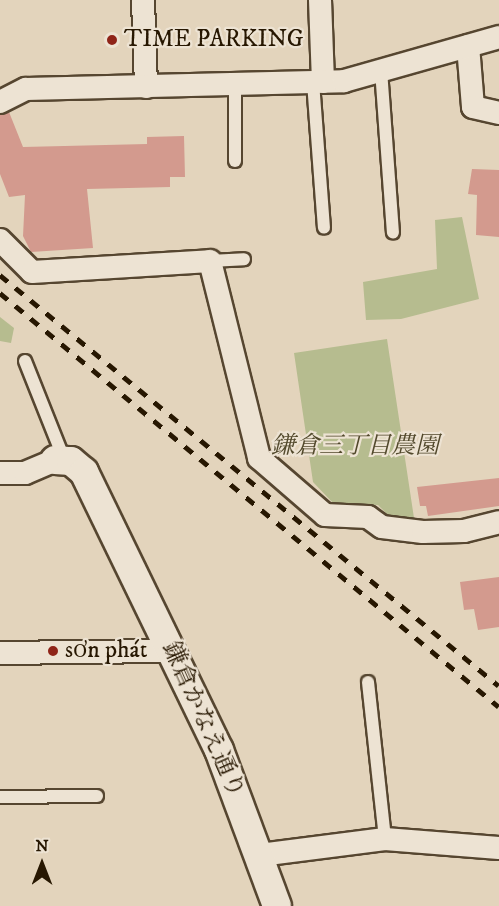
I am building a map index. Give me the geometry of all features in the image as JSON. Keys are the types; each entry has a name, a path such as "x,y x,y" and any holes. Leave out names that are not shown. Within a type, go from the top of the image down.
{"street":[{"path":"143,0 146,87"},
{"path":"318,82 320,0"},
{"path":"0,102 26,89 235,86 318,82 381,70 499,37"},
{"path":"468,46 473,107 499,113"},
{"path":"0,240 32,272 210,261 259,458 325,515 368,517 382,527 423,532 464,531 499,522"},
{"path":"0,473 25,473 59,460"},
{"name":"鎌倉かなえ通り","path":"59,460 84,472 174,651 260,855 278,906"},
{"path":"0,653 174,651"},
{"path":"260,855 385,839 499,848"}],"lane":[{"path":"381,70 393,232"},
{"path":"318,82 324,228"},
{"path":"235,86 235,161"},
{"path":"210,261 244,259"},
{"path":"25,361 59,460"},
{"path":"368,682 385,839"},
{"path":"0,797 97,796"}],"green space":[{"path":"462,217 479,299 401,319 366,320 363,282 437,269 435,220"},
{"path":"0,317 14,328 11,343 0,341"},
{"name":"鎌倉三丁目農園","path":"387,339 414,518 389,516 378,505 333,503 313,482 294,353"}],"building":[{"path":"9,112 23,147 147,144 147,137 184,136 185,177 170,177 170,187 87,189 93,248 31,252 23,236 25,195 9,197 0,174 0,115"},
{"path":"472,169 499,170 499,237 476,235 477,195 468,194"},
{"path":"499,478 499,506 428,516 426,506 420,506 417,487"},
{"path":"499,577 499,627 478,630 474,609 464,610 460,582"}],"railway":[{"path":"0,275 499,686"},
{"path":"0,293 499,707"}],"place":[{"name":"TIME PARKING","path":"112,40"},
{"name":"sơn phát","path":"53,651"}]}
